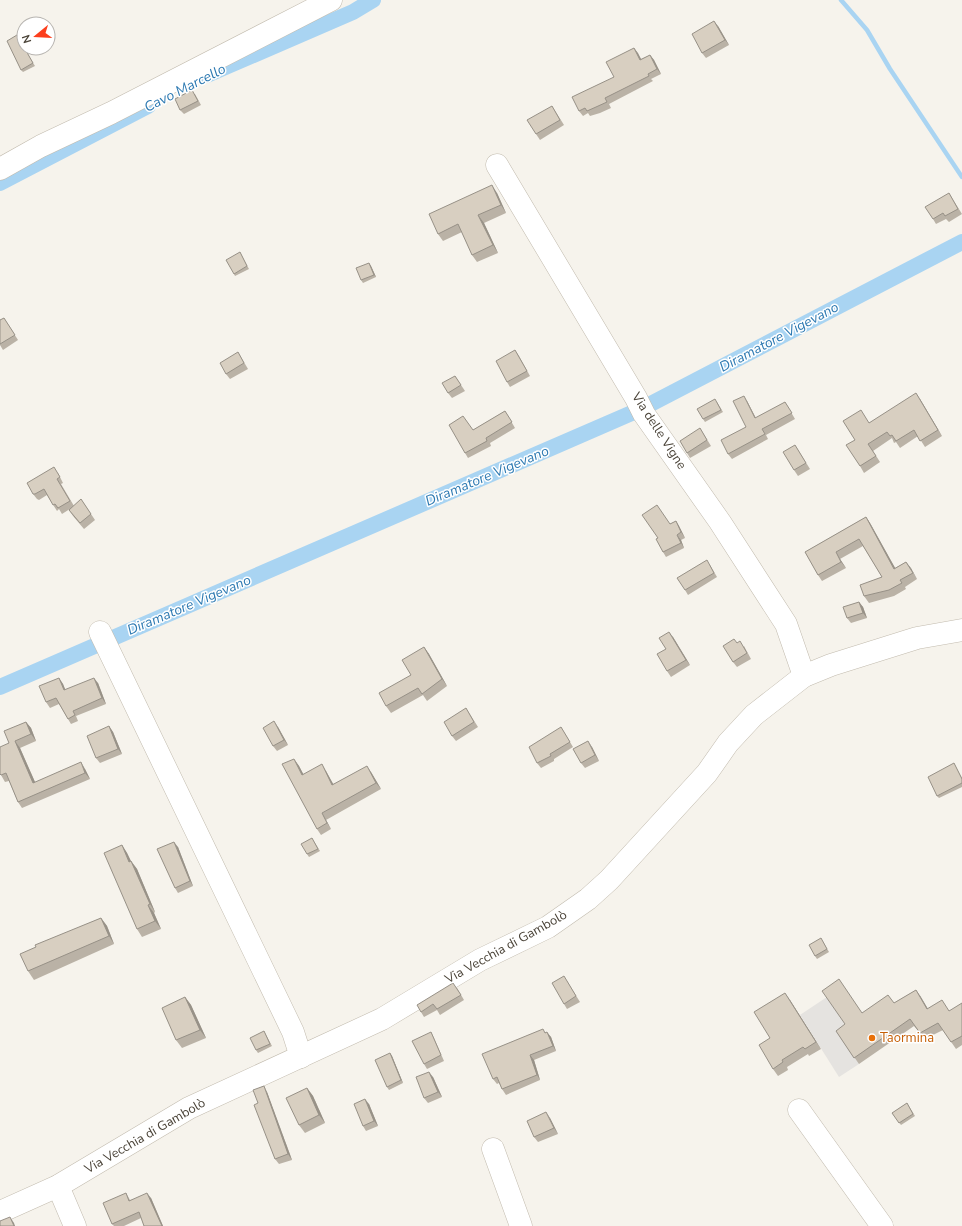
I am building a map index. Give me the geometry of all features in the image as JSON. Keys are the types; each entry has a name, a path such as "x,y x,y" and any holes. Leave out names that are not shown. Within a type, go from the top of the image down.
{"street":[{"path":"0,168 331,0"},
{"name":"Via delle Vigne","path":"497,165 640,406 720,522 786,624 804,676"},
{"name":"Via Vecchia di Gambolò","path":"0,1212 58,1186 189,1108 382,1019 480,960 548,927 588,899 631,858 706,773 728,743 754,715 804,676 831,665 917,638 962,630"},
{"path":"100,632 109,655 293,1032 301,1057"},
{"path":"799,1110 882,1226"},
{"path":"493,1149 521,1226"},
{"path":"58,1186 75,1226"}],"shaded area":[{"path":"827,997 850,1031 859,1064 839,1077 800,1015"}],"building":[{"path":"714,21 725,40 702,53 692,34"},
{"path":"16,36 16,56 29,56 33,63 21,70 7,41"},
{"path":"634,48 640,60 650,55 657,69 648,74 649,76 605,98 607,102 587,111 585,108 579,111 572,97 614,77 606,62"},
{"path":"192,90 198,101 180,110 175,99"},
{"path":"552,106 560,120 536,134 527,120"},
{"path":"492,185 501,205 478,215 493,245 472,255 458,224 438,234 429,214"},
{"path":"949,193 958,209 945,216 943,213 933,219 925,207"},
{"path":"240,252 247,266 234,274 226,260"},
{"path":"369,263 374,275 361,280 356,268"},
{"path":"4,318 15,335 0,344 0,320"},
{"path":"515,350 527,371 507,382 496,361"},
{"path":"238,352 244,363 226,374 220,363"},
{"path":"455,376 461,385 448,393 442,383"},
{"path":"916,393 938,430 920,441 914,430 896,441 892,435 890,436 887,432 868,444 876,456 860,466 846,445 855,440 843,421 861,410 869,423"},
{"path":"744,396 755,418 785,402 792,413 762,429 765,434 728,454 721,440 746,427 733,401"},
{"path":"715,399 721,410 703,419 697,409"},
{"path":"505,411 512,422 486,438 487,441 465,453 449,425 463,416 473,430"},
{"path":"700,428 707,440 687,453 680,441"},
{"path":"795,445 806,463 794,470 783,452"},
{"path":"54,467 60,477 57,479 70,501 58,508 55,504 53,505 44,489 33,494 27,483"},
{"path":"81,499 91,514 80,523 69,510"},
{"path":"657,505 670,524 676,521 681,532 677,535 681,543 663,552 656,539 658,538 642,515"},
{"path":"866,517 894,569 906,562 913,573 900,580 902,583 889,590 864,596 860,585 882,577 859,539 836,552 841,562 818,575 805,552"},
{"path":"707,560 714,573 685,590 677,578"},
{"path":"859,602 863,613 847,618 843,607"},
{"path":"669,632 686,660 667,671 657,654 666,649 659,638"},
{"path":"734,639 737,643 740,641 747,653 733,662 723,646"},
{"path":"424,647 442,679 422,694 418,688 386,706 379,693 411,675 402,660"},
{"path":"59,678 64,690 94,678 102,698 73,711 75,715 68,719 56,698 46,702 39,686"},
{"path":"466,708 474,722 452,736 444,722"},
{"path":"274,721 284,740 273,746 263,728"},
{"path":"26,722 31,734 15,741 33,783 81,762 85,773 18,802 6,773 0,774 0,747 9,743 4,731"},
{"path":"109,726 118,749 96,758 87,736"},
{"path":"561,727 570,742 550,754 551,756 537,763 529,747"},
{"path":"588,741 595,755 581,763 573,749"},
{"path":"294,759 302,775 322,764 332,785 367,766 376,783 322,813 327,823 317,829 282,764"},
{"path":"954,763 962,779 962,783 937,796 928,777"},
{"path":"312,838 318,849 307,854 301,844"},
{"path":"174,842 190,881 175,888 157,849"},
{"path":"122,845 129,862 131,861 150,904 148,905 155,921 137,929 104,853"},
{"path":"101,918 109,936 28,971 20,954 36,947 35,945"},
{"path":"821,938 827,949 815,956 809,945"},
{"path":"564,976 576,996 564,1004 552,983"},
{"path":"839,979 862,1013 888,995 894,1003 916,990 927,1009 942,1000 949,1011 962,1003 962,1036 951,1042 938,1023 920,1033 910,1019 854,1058 836,1031 845,1024 822,991"},
{"path":"453,983 461,995 437,1009 433,1004 421,1012 417,1005"},
{"path":"785,993 816,1042 805,1049 803,1047 782,1060 783,1062 773,1069 759,1045 770,1038 754,1012"},
{"path":"185,997 200,1030 176,1040 162,1008"},
{"path":"543,1029 545,1033 547,1032 553,1046 530,1055 537,1075 502,1089 497,1077 493,1079 482,1054"},
{"path":"264,1031 270,1044 256,1050 250,1038"},
{"path":"431,1032 441,1055 424,1064 412,1041"},
{"path":"390,1053 401,1080 387,1087 375,1060"},
{"path":"429,1072 438,1092 424,1098 416,1077"},
{"path":"264,1086 288,1154 275,1159 254,1105 258,1103 253,1090"},
{"path":"307,1088 319,1115 299,1125 286,1098"},
{"path":"365,1099 374,1121 363,1126 354,1104"},
{"path":"907,1103 913,1114 899,1123 892,1113"},
{"path":"546,1112 554,1128 534,1137 527,1121"},
{"path":"126,1193 129,1201 147,1193 162,1226 144,1226 139,1212 112,1224 103,1203"},
{"path":"10,1217 14,1226 0,1226 0,1221"}],"waterway":[{"name":"Cavo Marcello","path":"207,75 353,12 373,0"},
{"path":"841,0 867,30 890,69 962,177"},
{"name":"Cavo Marcello","path":"0,183 148,106"},
{"name":"Diramatore Vigevano","path":"0,687 641,409 962,242"}],"place":[{"name":"Taormina","path":"872,1038"}]}
